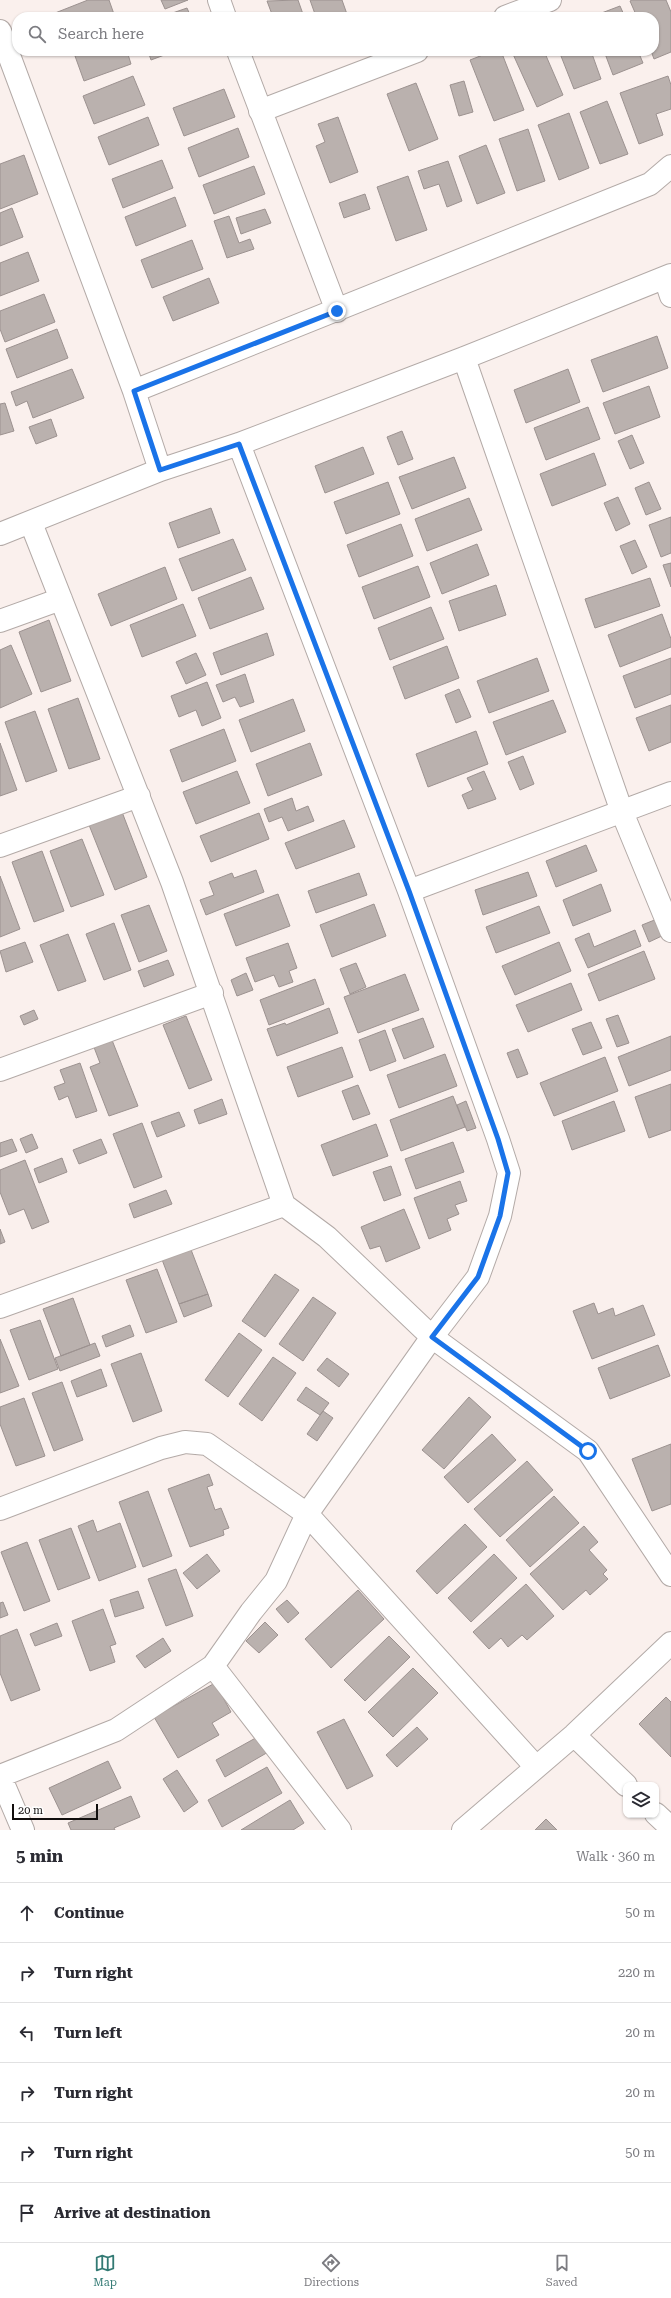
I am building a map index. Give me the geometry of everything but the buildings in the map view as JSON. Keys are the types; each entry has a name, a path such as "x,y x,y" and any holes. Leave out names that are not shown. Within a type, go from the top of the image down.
{"street":[{"path":"219,0 223,12"},
{"path":"518,12 550,0"},
{"path":"0,31 134,391 160,470"},
{"path":"240,56 337,311"},
{"path":"260,111 403,56"},
{"path":"134,391 337,311 650,184 671,166"},
{"path":"0,534 31,523 160,470 239,444 464,358 669,283"},
{"path":"464,358 622,812 671,931"},
{"path":"23,1830 0,1776 116,1730 213,1666 251,1612 276,1581 307,1514 432,1337 478,1277 500,1216 508,1173 498,1139 409,891 239,444"},
{"path":"31,523 139,796 212,993 284,1204 327,1236 432,1337 588,1451 671,1575"},
{"path":"0,621 61,599"},
{"path":"409,891 671,793"},
{"path":"0,846 139,796"},
{"path":"0,1070 212,993"},
{"path":"0,1307 284,1204"},
{"path":"0,1509 161,1448 185,1442 207,1444 307,1514 536,1767"},
{"path":"463,1830 574,1735 671,1643"},
{"path":"213,1666 340,1830"},
{"path":"574,1735 623,1782"},
{"path":"659,1817 671,1828"}],"route":[{"path":"337,311 134,391 160,470 239,444 409,891 498,1139 508,1173 500,1216 478,1277 432,1337 588,1451"}]}
